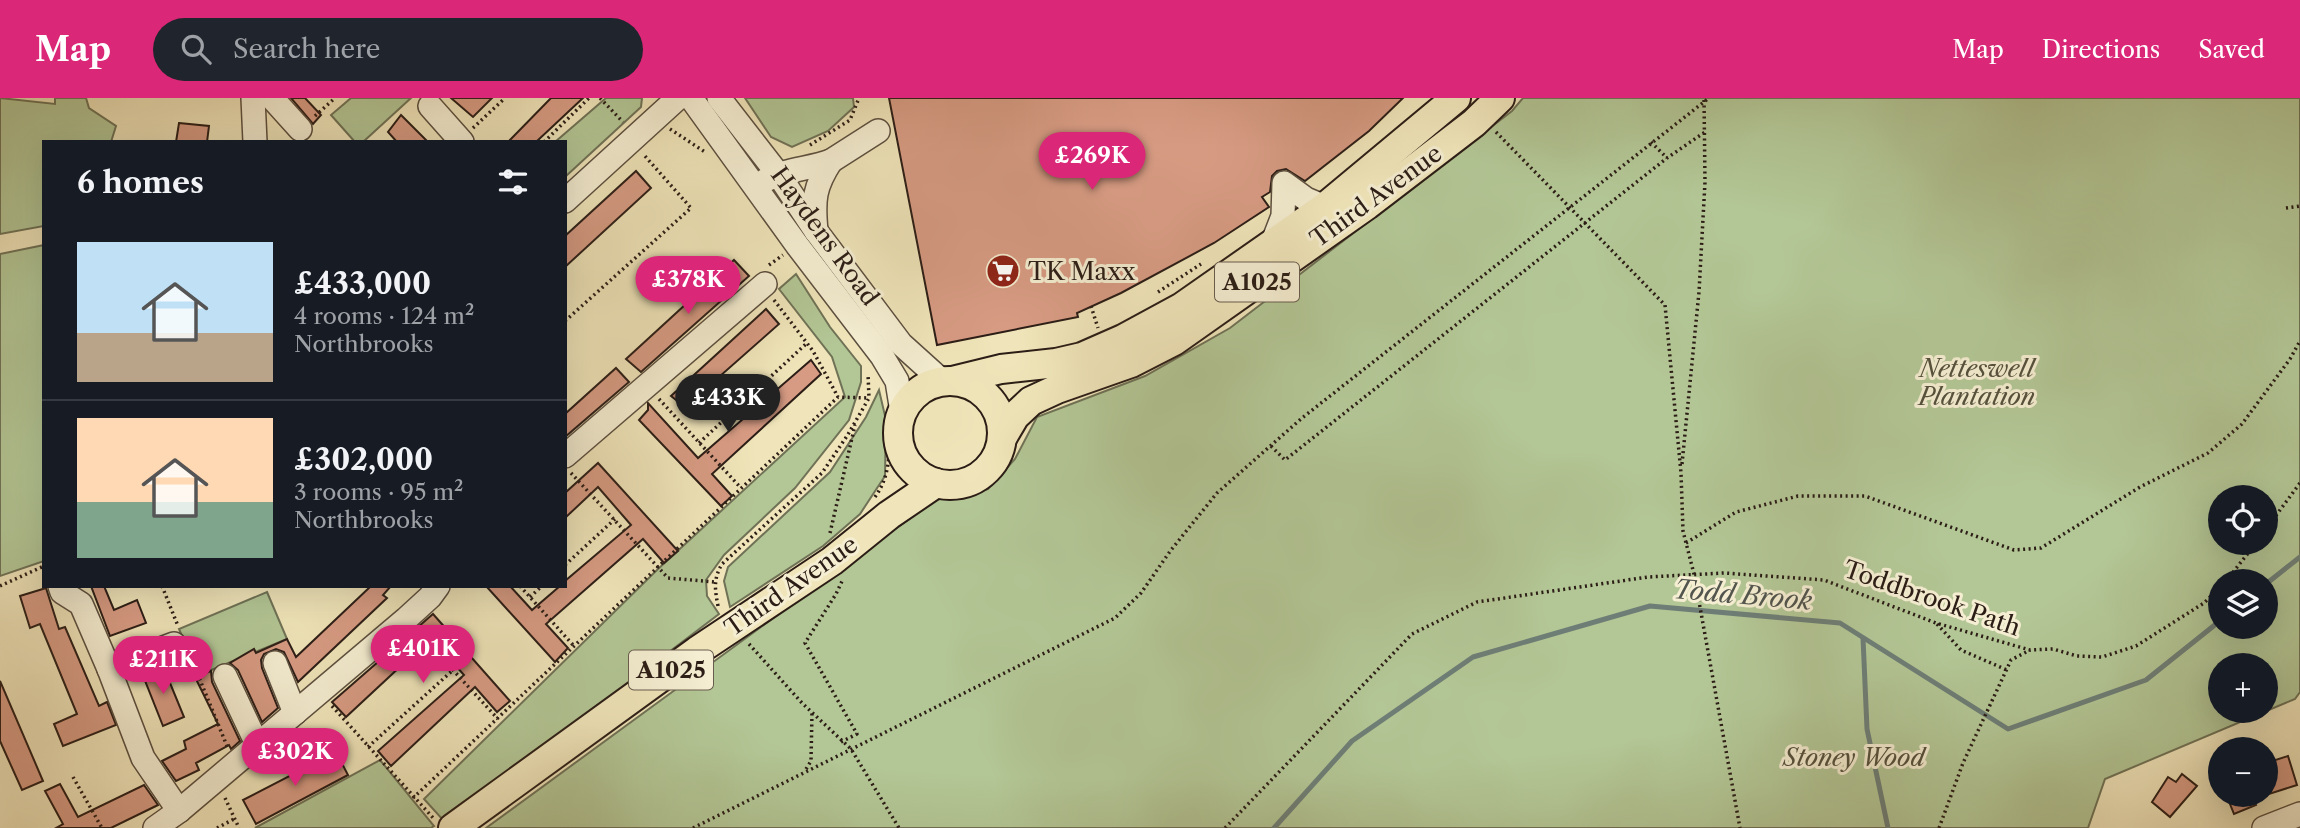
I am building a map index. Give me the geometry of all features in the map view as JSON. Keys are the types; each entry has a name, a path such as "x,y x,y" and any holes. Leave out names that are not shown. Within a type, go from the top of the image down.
{"main road":[{"name":"Third Avenue","path":"947,381 1001,369 1056,363 1082,357 1123,340 1182,307 1271,247 1456,98"},
{"name":"Third Avenue","path":"1002,438 1015,416 1031,401 1056,389 1131,363 1174,341 1367,205 1490,107"},
{"path":"947,381 969,384 984,393 995,405 1001,421 1002,438"},
{"name":"A1025","path":"902,412 910,399 921,389 947,381"},
{"path":"902,412 898,429 899,445 906,461 914,471 936,483"},
{"name":"A1025","path":"936,483 966,483 980,476 991,466 999,453 1002,438"},
{"path":"889,515 906,461"},
{"name":"Third Avenue","path":"445,825 832,561 889,515 936,483"}],"street":[{"path":"253,98 255,140"},
{"path":"272,98 300,129"},
{"path":"567,199 637,143 657,117 678,98"},
{"name":"Haydens Road","path":"691,98 882,356 897,381 902,412"},
{"name":"Haydens Road","path":"719,98 778,174 816,231 901,345 947,381"},
{"path":"430,106 460,140"},
{"path":"756,186 778,174 811,168 831,160 878,131"},
{"path":"816,231 813,205 817,183 831,160"},
{"path":"1271,247 1283,216 1284,183 1306,199 1325,206"},
{"path":"567,454 765,284"},
{"path":"61,588 62,592 81,604 143,758 179,811"},
{"path":"155,828 179,811 406,619 437,588"},
{"path":"109,669 182,643"},
{"path":"275,663 295,713"},
{"path":"225,676 257,744"},
{"path":"2264,828 2300,814"}],"path":[{"path":"300,129 335,98"},
{"path":"462,140 505,98"},
{"path":"546,140 589,98"},
{"path":"567,318 691,208 600,98"},
{"path":"810,146 850,120 859,98"},
{"path":"1681,473 1699,292 1705,182 1705,99"},
{"path":"693,828 1115,618 1142,593 1171,550 1217,492 1302,418 1705,99"},
{"path":"1490,107 1569,207 1665,305 1681,473 1684,544 1693,574 1740,828"},
{"path":"657,117 664,125 708,154"},
{"path":"1271,446 1285,460 1667,158 1705,132"},
{"path":"1651,142 1667,158"},
{"path":"2286,208 2300,206"},
{"path":"1149,299 1203,262"},
{"path":"765,284 807,343 838,397"},
{"path":"1091,306 1098,330"},
{"path":"1090,334 1105,328"},
{"path":"1684,544 1736,512 1798,496 1865,496 2014,550 2041,548 2140,487 2208,453 2242,424 2290,359 2300,341"},
{"path":"699,443 807,343"},
{"path":"719,607 715,582 722,564 822,473 857,419 869,398 869,376 862,365"},
{"path":"647,387 741,488"},
{"path":"413,798 838,397 869,398"},
{"path":"827,542 857,419"},
{"path":"567,468 668,578 715,582"},
{"path":"2278,513 2300,484"},
{"path":"567,563 615,519"},
{"path":"2236,569 2247,555"},
{"path":"0,586 42,567"},
{"path":"838,570 844,581 805,643 857,734 841,742"},
{"name":"Toddbrook Path","path":"1225,828 1412,634 1477,602 1648,577 1693,574 1724,573 1824,580 1937,623 2030,650 2053,649 2077,656 2102,657 2136,646 2208,599"},
{"path":"163,588 182,643 234,764"},
{"path":"522,588 573,645"},
{"path":"530,597 540,588"},
{"path":"406,619 498,719"},
{"path":"1937,623 1961,650 2007,670"},
{"path":"749,645 761,661 841,742 851,748 899,828"},
{"path":"1939,828 1963,763 2011,660 2030,650"},
{"path":"368,747 453,670"},
{"path":"320,691 413,798 445,825"},
{"path":"804,771 811,761 812,711"},
{"path":"73,777 102,828"},
{"path":"216,780 239,828"},
{"path":"217,828 234,819"}],"green space":[{"path":"0,98 55,104 55,98 86,98 89,108 116,126 112,140 42,140 42,226 0,234"},
{"path":"351,98 411,98 365,140 353,140 331,115"},
{"path":"606,98 642,98 641,107 567,175 567,140 557,140"},
{"path":"745,98 853,98 854,107 828,131 792,147 771,137"},
{"path":"1523,98 2300,98 2300,692 2295,699 2278,706 2278,653 2208,653 2208,723 2238,723 2105,779 2088,828 486,828 939,497 988,489 1015,459 1037,417 1145,376 1230,328 1512,111"},
{"path":"42,245 42,562 0,576 0,254"},
{"path":"796,274 830,327 861,366 861,382 849,420 795,488 724,555 706,580 707,596 719,614 443,820 424,799 658,569 845,397 832,357 779,289"},
{"path":"879,390 886,420 885,476 860,514 823,546 730,607 724,581 728,567 830,472 866,417"},
{"path":"267,592 287,639 199,675 179,629"},
{"path":"380,760 434,826 255,828"}],"building":[{"path":"291,98 305,98 321,115 313,124"},
{"path":"451,98 492,98 473,117"},
{"path":"551,98 583,98 538,140 510,140"},
{"path":"889,98 1403,98 1369,131 1305,181 1286,169 1277,171 1272,176 1270,192 1262,197 1269,207 1214,243 1121,293 1077,313 1078,317 937,345"},
{"path":"401,115 426,140 395,140 388,132"},
{"path":"179,123 209,126 207,140 176,140"},
{"path":"636,171 651,188 567,265 567,234"},
{"path":"734,260 749,276 641,372 626,359"},
{"path":"766,309 779,324 685,407 671,396"},
{"path":"811,360 821,374 712,474 732,496 721,506 639,420 648,410 648,403 698,458"},
{"path":"616,368 629,382 567,435 567,412"},
{"path":"598,463 678,551 664,563 643,539 546,624 568,648 555,662 488,588 512,588 532,610 558,588 567,588 567,579 631,525 598,487 567,516 567,491"},
{"path":"46,588 59,629 65,627 99,706 107,702 116,725 63,746 54,724 77,714 40,624 30,628 20,596"},
{"path":"92,588 105,588 114,610 137,600 146,623 110,636"},
{"path":"369,588 389,588 383,595 387,598 298,682 284,652 276,649 264,654 261,660 262,668 278,708 262,722 238,670 230,663 254,649 256,653 287,639 296,657"},
{"path":"433,614 510,701 497,712 475,687 391,766 378,751 464,675 431,638 346,717 332,702"},
{"path":"163,666 184,717 163,726 142,673"},
{"path":"211,671 212,682 240,741 231,749 229,745 196,763 199,770 176,781 162,761 186,749 184,741 218,724 195,677"},
{"path":"0,681 43,781 22,790 0,741"},
{"path":"336,752 348,775 256,824 243,800"},
{"path":"2288,756 2297,785 2278,791 2278,759"},
{"path":"2182,774 2197,786 2170,817 2152,802 2168,777 2176,782"},
{"path":"60,784 78,817 144,785 158,805 111,828 56,828 63,824 45,791"},
{"path":"2231,807 2251,807 2234,814"}],"waterway":[{"name":"Todd Brook","path":"2278,574 2300,557"},
{"name":"Todd Brook","path":"1274,828 1352,741 1473,657 1650,606 1840,623 2008,729 2146,680 2208,630"},
{"path":"1863,638 1867,729 1888,828"}],"place":[{"name":"TK Maxx","path":"1003,271"}],"park label":[{"name":"Netteswell Plantation","path":"1977,382"},
{"name":"Stoney Wood","path":"1854,757"}]}
